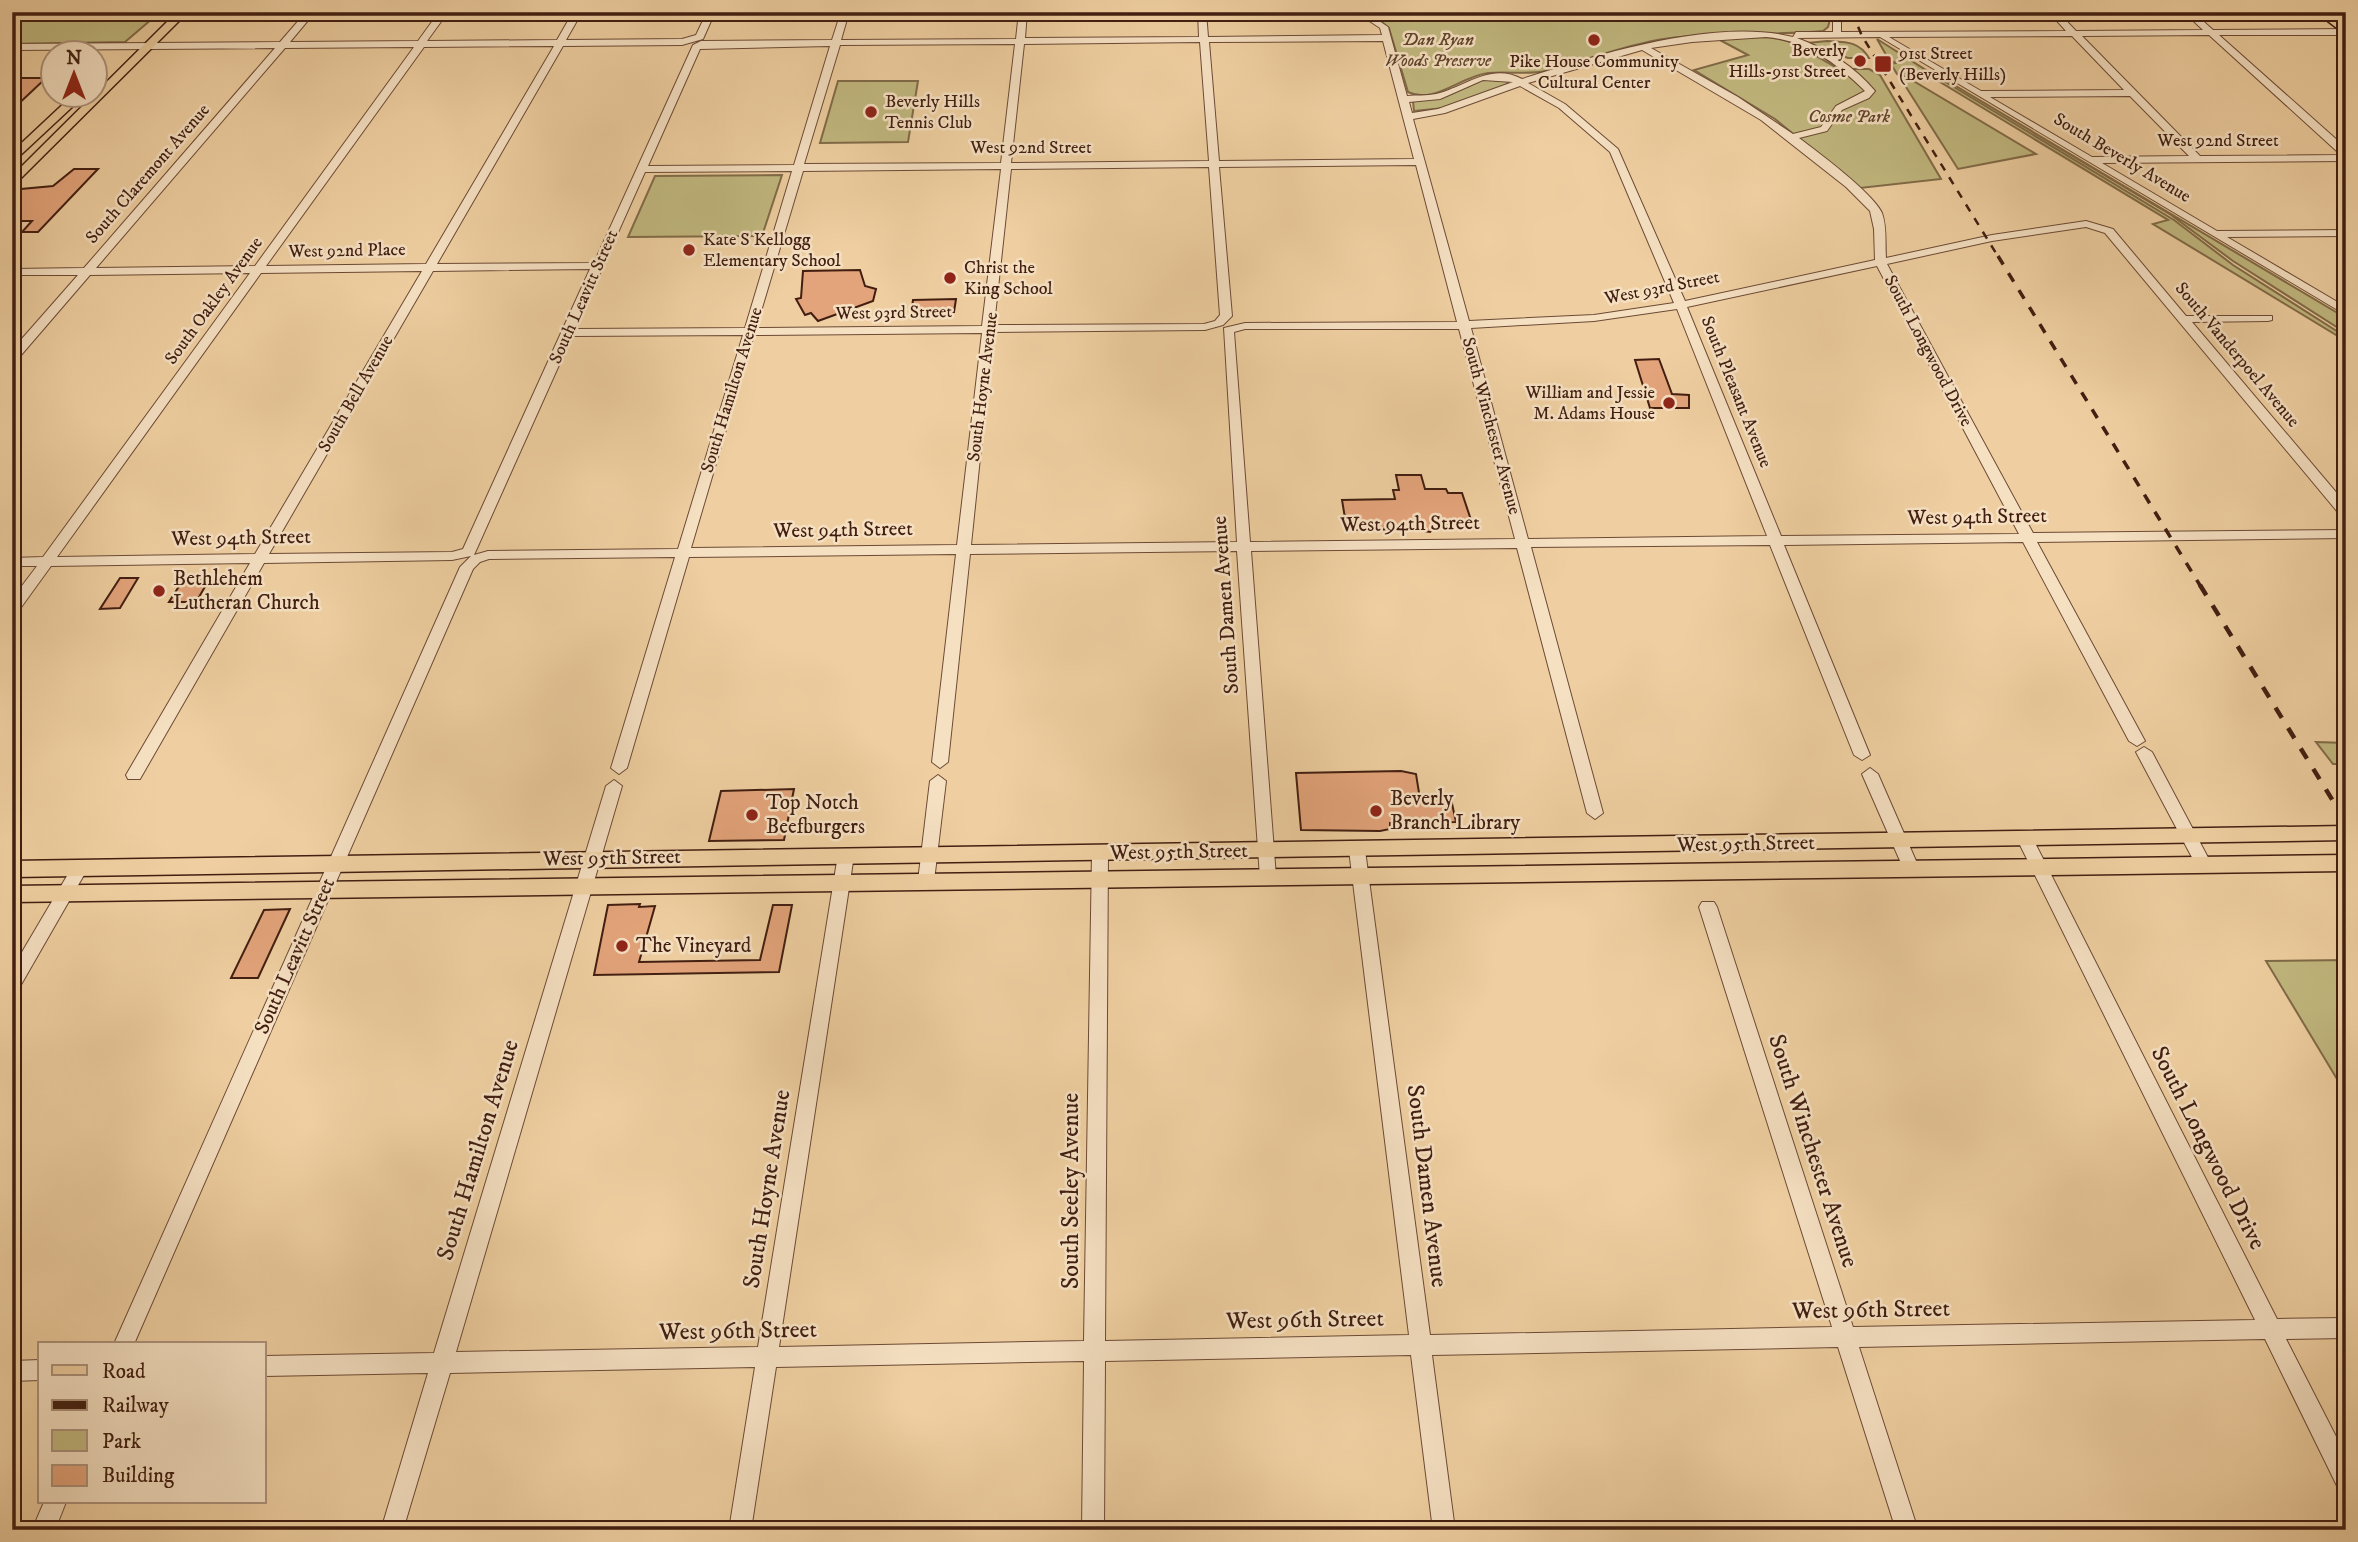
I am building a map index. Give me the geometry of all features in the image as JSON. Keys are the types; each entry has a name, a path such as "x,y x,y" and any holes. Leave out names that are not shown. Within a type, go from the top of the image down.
{"main road":[{"path":"113,64 165,12"},
{"path":"16,179 183,12"},
{"path":"2321,12 2346,32"},
{"path":"12,159 67,108"},
{"path":"16,179 19,164 39,142 44,130"},
{"name":"West 95th Street","path":"12,869 2346,833"},
{"name":"West 95th Street","path":"12,894 2346,863"}],"street":[{"name":"South Claremont Avenue","path":"12,358 311,12"},
{"name":"South Oakley Avenue","path":"12,610 444,12"},
{"name":"South Bell Avenue","path":"134,775 578,12"},
{"name":"South Leavitt Street","path":"125,1342 467,559 711,12"},
{"name":"South Hamilton Avenue","path":"619,768 845,12"},
{"name":"South Hoyne Avenue","path":"940,762 1023,12"},
{"name":"South Damen Avenue","path":"1202,12 1268,877"},
{"path":"1837,12 1837,35"},
{"path":"2053,12 2197,159"},
{"path":"2188,12 2346,156"},
{"path":"12,47 1387,38 1384,27 1364,13"},
{"path":"1408,116 1451,110 1522,82 1640,46 1749,35 1793,37 1811,42 1820,40 1824,35 2346,32"},
{"name":"South Beverly Avenue","path":"1879,36 2346,312"},
{"path":"1793,37 1832,58 1863,83 1870,94 1839,108 1824,128 1793,137"},
{"name":"South Winchester Avenue","path":"1387,38 1595,813"},
{"name":"South Longwood Drive","path":"1640,46 1729,94 1793,137 1875,210 1881,223 1878,247 1881,263 2204,865"},
{"path":"1404,99 1437,97 1482,77 1505,76 1522,82"},
{"name":"South Pleasant Avenue","path":"1522,82 1562,106 1614,151 1681,304 1862,755"},
{"path":"1981,94 2132,93"},
{"name":"West 92nd Street","path":"2091,160 2346,156"},
{"name":"West 92nd Street","path":"642,169 1420,162"},
{"name":"West 93rd Street","path":"568,333 1463,325 1594,318 1681,304 1987,239 2074,225 2096,225"},
{"name":"South Vanderpoel Avenue","path":"2096,225 2109,231 2185,318 2346,513"},
{"path":"2217,234 2346,233"},
{"name":"West 92nd Place","path":"12,272 598,266"},
{"path":"2185,318 2268,318"},
{"name":"West 94th Street","path":"12,562 260,558 467,559 488,555 2346,534"},
{"path":"1870,774 1912,870"},
{"path":"926,881 938,781"},
{"name":"South Hamilton Avenue","path":"392,1530 614,786"},
{"name":"South Longwood Drive","path":"2025,839 2346,1480"},
{"name":"South Damen Avenue","path":"1357,850 1444,1530"},
{"name":"South Seeley Avenue","path":"1093,1530 1100,853"},
{"name":"South Hoyne Avenue","path":"740,1530 846,855"},
{"path":"12,985 80,868"},
{"name":"South Winchester Avenue","path":"1708,907 1907,1530"},
{"name":"West 96th Street","path":"266,1366 2346,1328"},
{"path":"12,1371 38,1370"},
{"path":"43,1530 54,1504"}],"green space":[{"path":"12,12 160,12 125,42 108,42 108,38 38,38 38,44 12,44"},
{"name":"Dan Ryan Woods Preserve","path":"1369,12 1832,12 1828,27 1823,31 1664,39 1546,71 1478,75 1438,92 1418,95 1408,92 1389,28"},
{"name":"Cosme Park","path":"1765,37 1788,40 1839,69 1869,69 1880,75 1941,179 1860,188 1775,119 1694,70 1748,55 1718,39"},
{"path":"1877,39 1929,72 1897,74 1891,64 1896,63 1889,60"},
{"path":"1827,41 1856,45 1869,58 1848,58 1807,43"},
{"path":"1934,75 2174,220 2233,265 2346,337 2346,341 2153,224 2168,220 1930,76"},
{"path":"1899,76 1905,76 2036,154 1958,169"},
{"path":"1939,76 2346,318 2346,333 2233,261 2171,215"},
{"path":"1484,79 1508,81 1508,84 1444,108 1414,111 1413,101 1442,98"},
{"name":"Beverly Hills Tennis Club","path":"838,81 918,81 908,142 820,143"},
{"path":"782,175 762,236 628,237 655,176"},
{"path":"2316,742 2346,743 2346,764 2333,764"},
{"path":"2346,960 2346,1094 2266,961"}],"building":[{"path":"38,78 38,86 12,110 12,79"},
{"path":"74,169 98,169 38,232 22,232 32,221 12,221 12,198 21,189 53,186"},
{"path":"860,270 865,286 876,289 873,301 818,321 811,313 805,315 796,299 801,298 803,271"},
{"path":"956,299 954,312 911,313 913,300"},
{"path":"1659,359 1672,394 1689,395 1689,408 1650,408 1635,360"},
{"path":"1396,475 1421,475 1425,489 1446,489 1448,493 1462,493 1473,526 1437,525 1430,532 1410,529 1347,530 1342,500 1395,499 1393,490 1399,490"},
{"path":"120,578 138,578 120,608 100,609"},
{"path":"183,580 209,580 196,602 169,602"},
{"name":"Beverly Branch Library","path":"1401,771 1416,774 1420,799 1451,799 1456,822 1390,823 1390,829 1380,831 1301,830 1296,773"},
{"name":"Top Notch Beefburgers","path":"794,789 784,840 709,841 721,791"},
{"name":"The Vineyard","path":"640,904 639,907 655,906 639,962 760,960 773,905 792,905 779,972 594,975 608,905"},
{"path":"290,909 258,978 231,978 264,910"}],"railway":[{"path":"1852,12 1862,36 1999,258"},
{"path":"1998,256 2201,587"},
{"path":"2200,585 2346,822"}],"place":[{"name":"Pike House Community Cultural Center","path":"1594,40"},
{"name":"Beverly Hills-91st Street","path":"1860,61"},
{"name":"91st Street (Beverly Hills)","path":"1883,64"},
{"name":"Beverly Hills Tennis Club","path":"871,112"},
{"name":"Kate S Kellogg Elementary School","path":"689,250"},
{"name":"Christ the King School","path":"950,278"},
{"name":"William and Jessie M. Adams House","path":"1669,403"},
{"name":"Bethlehem Lutheran Church","path":"159,591"},
{"name":"Beverly Branch Library","path":"1376,811"},
{"name":"Top Notch Beefburgers","path":"752,815"},
{"name":"The Vineyard","path":"622,946"}]}
